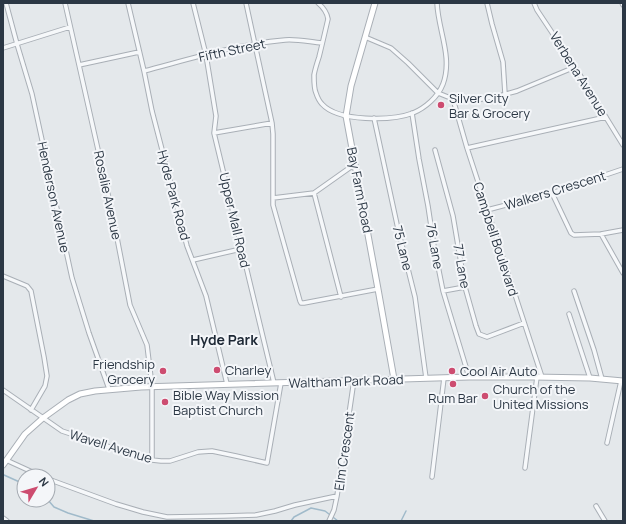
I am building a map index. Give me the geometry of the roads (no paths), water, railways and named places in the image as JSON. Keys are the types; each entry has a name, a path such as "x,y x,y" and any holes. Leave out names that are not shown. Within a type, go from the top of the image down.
{"main road":[{"name":"Bay Farm Road","path":"375,3 352,86 346,116 394,379"},
{"name":"Waltham Park Road","path":"3,465 25,434 63,403 76,396 109,389 152,386 444,378 469,376 590,378 622,381"}],"street":[{"name":"Henderson Avenue","path":"6,3 32,94 72,278 89,333 109,389"},
{"name":"Rosalie Avenue","path":"65,3 112,212 130,305 147,345 152,386 152,460"},
{"name":"Hyde Park Road","path":"128,3 154,118 187,246 206,296 226,384"},
{"name":"Upper Mall Road","path":"193,3 206,55 216,116 214,133 274,383"},
{"path":"246,3 272,123 273,205 300,301 304,304 378,289"},
{"path":"318,3 324,8 328,19 314,76 316,92 322,104 332,111 346,116 374,118 412,113 422,108 441,90 444,82 447,58 437,3"},
{"path":"487,3 503,62 505,94"},
{"name":"Verbena Avenue","path":"534,3 623,145"},
{"path":"3,48 70,27"},
{"path":"365,37 391,48 438,93 453,99 476,100 517,91 574,67"},
{"name":"Fifth Street","path":"144,71 254,44 287,40 322,43"},
{"path":"80,65 139,52"},
{"name":"Campbell Boulevard","path":"453,99 466,148 524,323 540,377"},
{"name":"76 Lane","path":"412,113 443,291 469,376"},
{"name":"75 Lane","path":"374,118 398,229 415,298 426,378"},
{"path":"466,148 606,118"},
{"path":"214,133 272,123"},
{"name":"77 Lane","path":"435,150 453,216 464,287 479,334 487,337 524,323"},
{"path":"273,198 314,192 355,164"},
{"name":"Walkers Crescent","path":"487,210 552,193 623,169"},
{"path":"314,192 341,297"},
{"path":"552,193 571,233 574,235 601,234 623,230"},
{"path":"601,234 623,273"},
{"path":"192,260 242,249"},
{"path":"3,276 27,286 31,292 47,376 45,386 30,410"},
{"path":"443,291 464,287"},
{"path":"574,291 602,379"},
{"path":"568,314 590,378"},
{"path":"525,468 540,377"},
{"path":"432,477 444,378"},
{"name":"Elm Crescent","path":"329,521 334,510 337,496 354,380"},
{"path":"607,443 622,381"},
{"name":"Wavell Avenue","path":"3,390 62,431 152,460 170,461 198,452 212,451 267,463 281,383"},
{"path":"6,460 24,468"},
{"path":"56,482 116,504 167,517 256,514 337,496"},
{"path":"596,506 605,521"},
{"path":"3,518 7,521"}],"waterway":[{"path":"4,475 16,480"},
{"path":"56,508 94,521"},
{"path":"291,521 294,517 311,508 325,511 338,521"},
{"path":"401,521 406,511"}],"place":[{"name":"Silver City Bar & Grocery","path":"441,105"},
{"name":"Charley","path":"217,370"},
{"name":"Friendship Grocery","path":"163,371"},
{"name":"Cool Air Auto","path":"452,371"},
{"name":"Rum Bar","path":"453,384"},
{"name":"Church of the United Missions","path":"485,396"},
{"name":"Bible Way Mission Baptist Church","path":"165,402"}],"district":[{"name":"Hyde Park","path":"224,340"}]}
